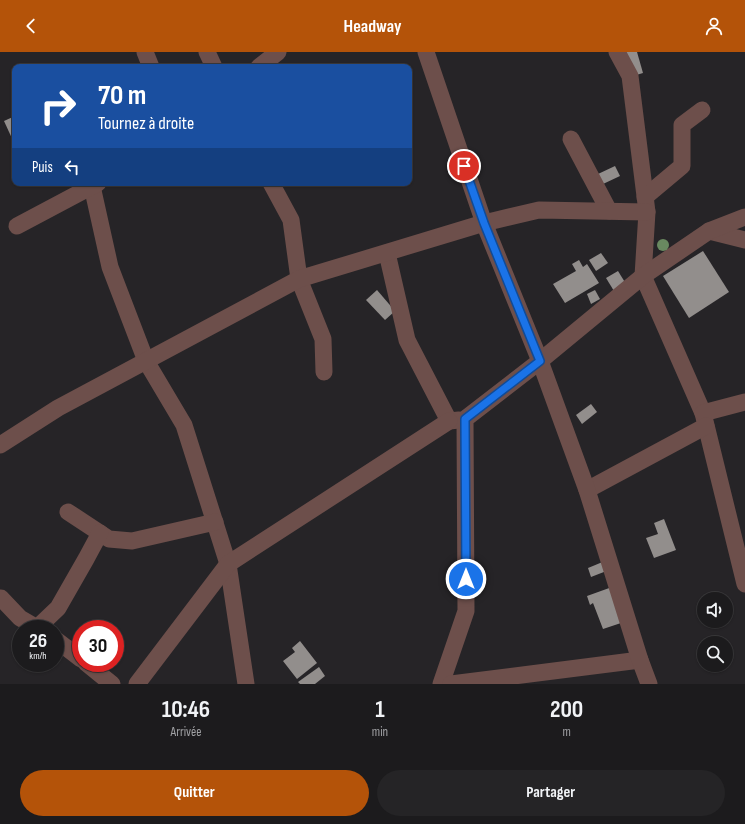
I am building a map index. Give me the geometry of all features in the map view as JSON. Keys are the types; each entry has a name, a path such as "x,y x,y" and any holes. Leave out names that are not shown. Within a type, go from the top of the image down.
{"street":[{"path":"145,52 150,64"},
{"path":"207,52 213,64"},
{"path":"263,64 278,52"},
{"path":"426,52 484,223 540,361 588,490 640,660 649,684"},
{"path":"617,52 630,76 646,204 643,276 704,419 745,584"},
{"path":"0,445 58,408 299,279 484,223 539,210 609,211 646,204 682,166 682,125 702,110"},
{"path":"571,139 609,211"},
{"path":"17,226 93,186"},
{"path":"95,186 110,267 146,361 184,425 228,564 246,684"},
{"path":"274,186 291,220 299,279 323,338 324,372"},
{"path":"138,684 228,564 457,420 540,361 643,276 709,231 745,217"},
{"path":"709,231 745,240"},
{"path":"387,253 407,340 457,420 466,611 440,684"},
{"path":"588,490 704,419 745,402"},
{"path":"68,512 110,539 132,541 215,522"},
{"path":"46,620 58,608 100,533"},
{"path":"0,599 1,598 24,620"},
{"path":"64,646 72,652"},
{"path":"451,684 640,660"},
{"path":"97,672 112,684"}],"building":[{"path":"626,52 637,52 643,73 633,76"},
{"path":"12,117 12,138 4,121"},
{"path":"615,166 620,176 603,184 598,174"},
{"path":"703,251 729,292 689,318 663,276"},
{"path":"601,253 608,263 596,271 589,260"},
{"path":"579,260 583,267 587,264 599,283 565,303 553,284 576,271 572,264"},
{"path":"618,271 626,284 614,291 606,278"},
{"path":"377,290 395,311 385,320 366,300"},
{"path":"595,290 600,299 591,304 587,294"},
{"path":"591,404 597,412 582,424 576,415"},
{"path":"664,519 676,550 654,558 646,538 658,534 654,523"},
{"path":"605,561 609,570 591,577 588,568"},
{"path":"612,587 624,622 603,629 593,603 590,605 587,596"},
{"path":"300,641 317,663 297,679 283,661 295,652 292,648"},
{"path":"319,667 325,676 315,684 300,684 298,682"}],"route":[{"path":"464,166 484,223 540,361 465,419 466,579"}]}
